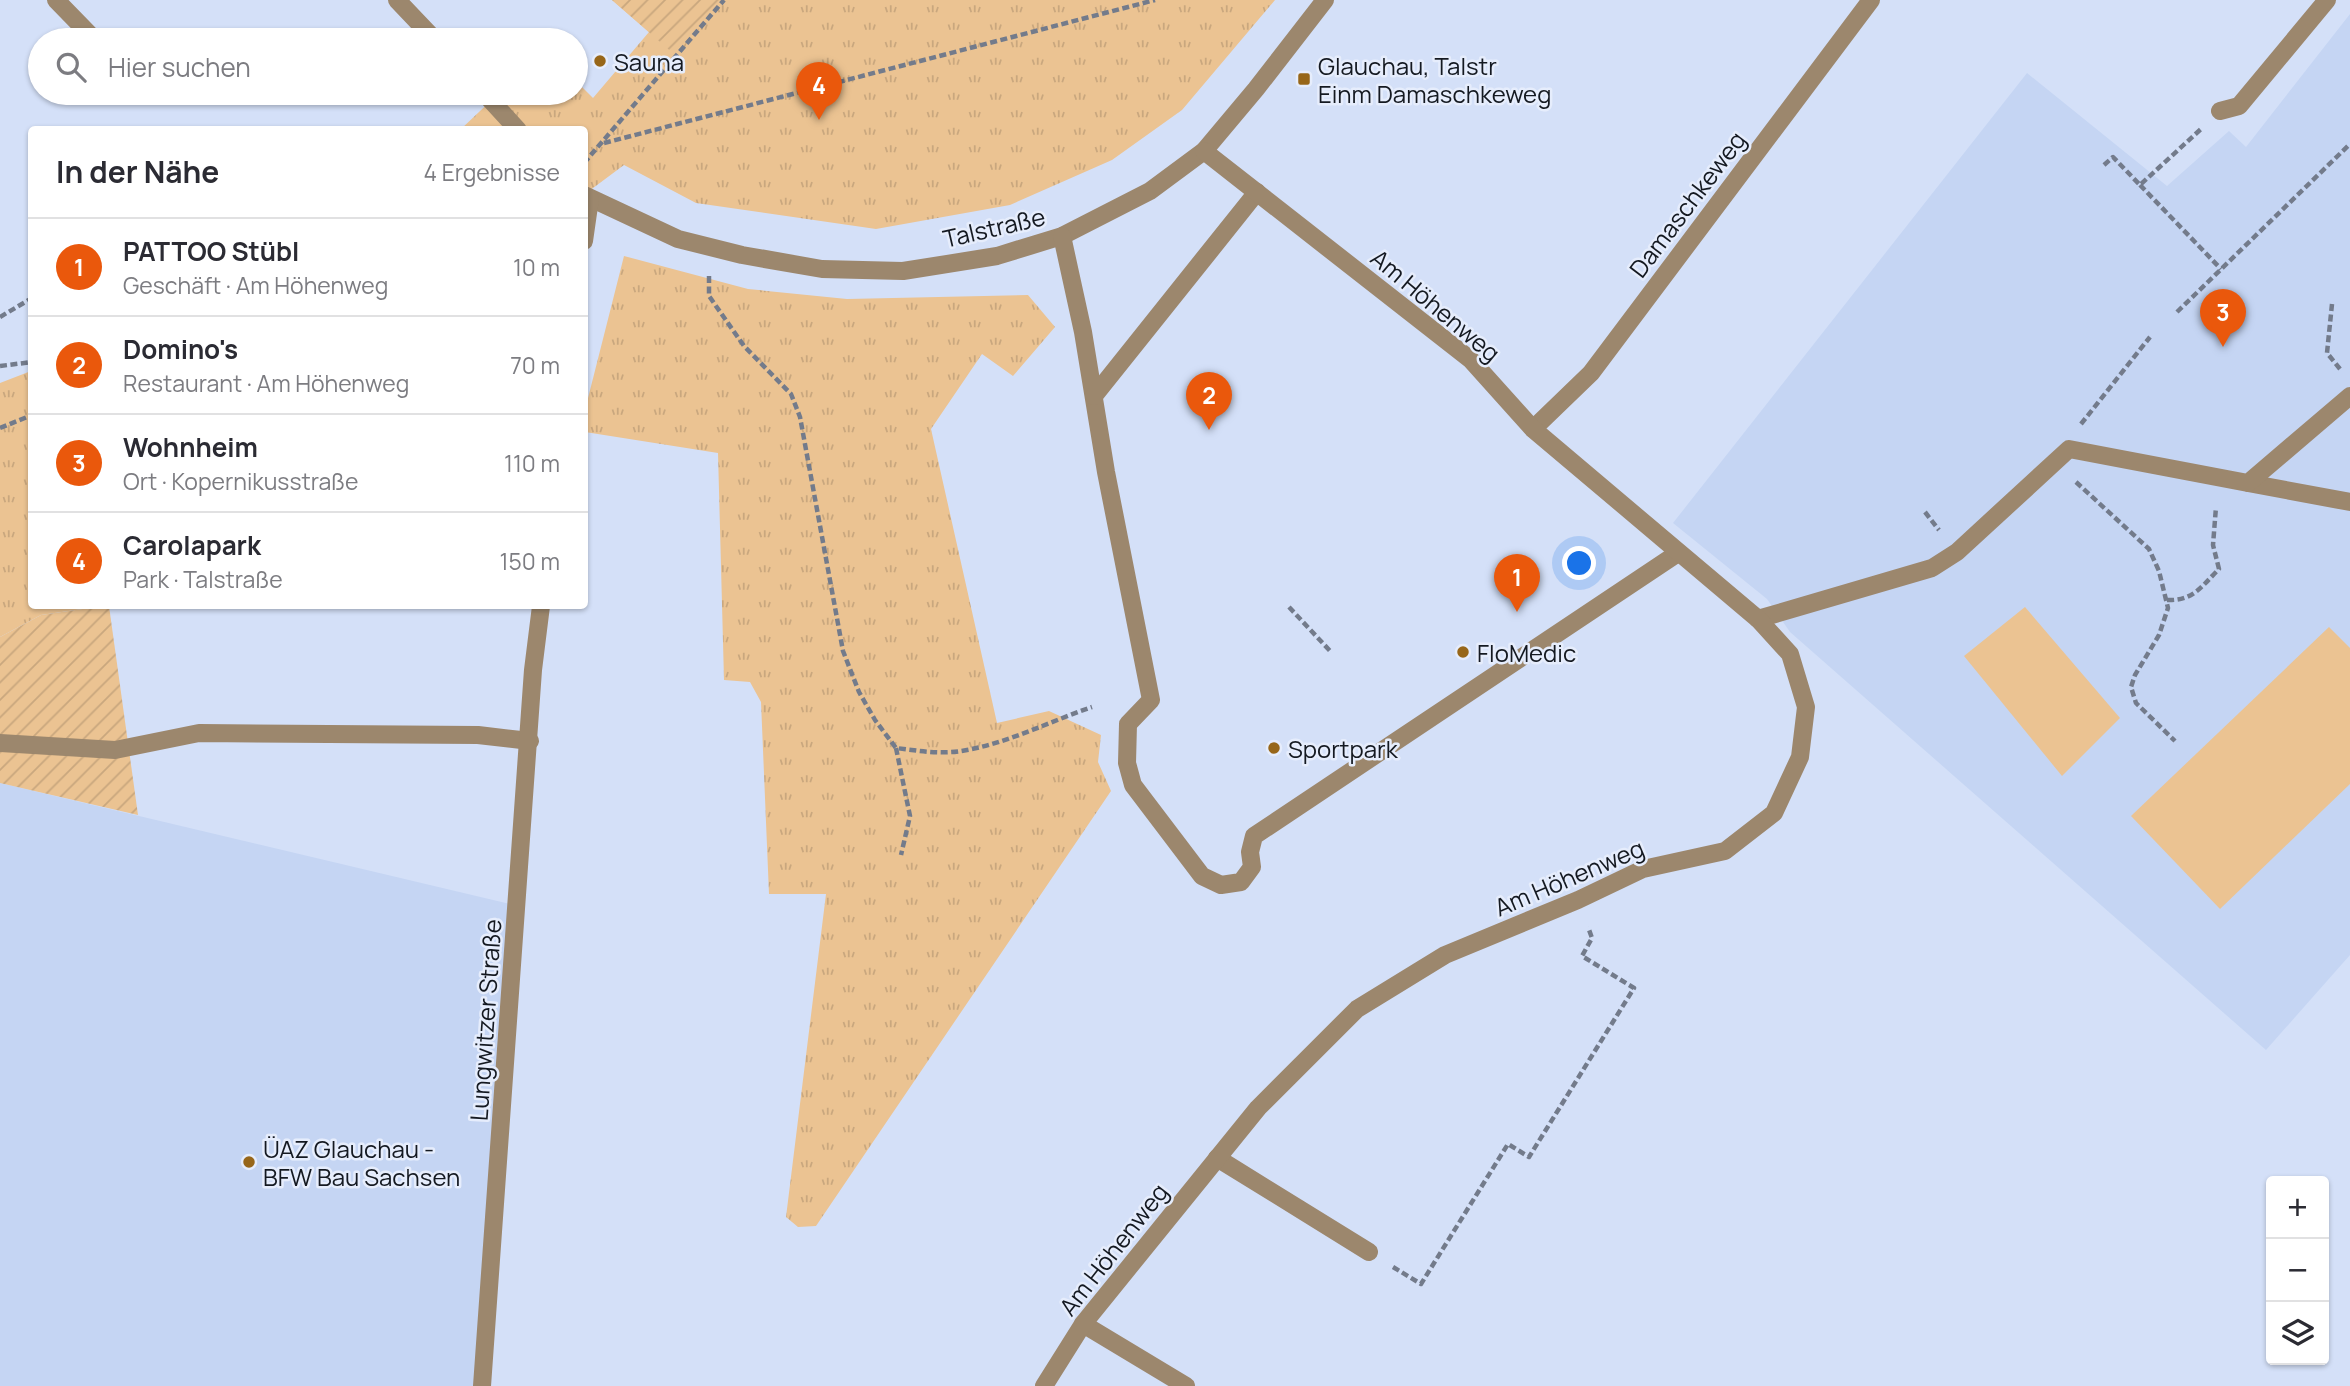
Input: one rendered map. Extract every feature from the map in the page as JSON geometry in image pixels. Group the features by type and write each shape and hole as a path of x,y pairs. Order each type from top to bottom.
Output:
{"street":[{"path":"56,0 83,28"},
{"path":"397,0 424,28"},
{"name":"Talstraße","path":"588,197 678,239 710,248 822,269 903,271 997,256 1062,236 1150,191 1204,151 1325,0"},
{"name":"Damaschkeweg","path":"1533,429 1591,373 1871,0"},
{"path":"2220,111 2239,106 2327,0"},
{"path":"495,105 514,126"},
{"name":"Am Höhenweg","path":"1044,1386 1083,1324 1258,1108 1357,1009 1445,955 1578,900 1643,869 1725,850 1774,813 1800,757 1806,706 1790,654 1758,619 1533,429 1471,360 1204,151"},
{"path":"1094,396 1257,192"},
{"path":"1062,236 1151,699 1128,724 1127,762 1133,785 1202,876 1221,885 1241,882 1252,867 1250,852 1254,836 1678,553"},
{"path":"2248,483 2350,396"},
{"path":"1758,619 1932,568 1957,552 2069,450 2350,502"},
{"name":"Lungwitzer Straße","path":"482,1386 533,670 541,609"},
{"path":"0,743 115,750 199,733 478,735 530,741"},
{"path":"1217,1158 1369,1252"},
{"path":"1083,1324 1186,1386"}],"path":[{"path":"588,159 724,0"},
{"path":"604,143 1155,0"},
{"path":"2140,185 2220,111"},
{"path":"2177,312 2350,144"},
{"path":"2104,165 2113,157 2221,269"},
{"path":"710,248 709,296 744,346 791,394 800,417 843,651 859,692 896,748 909,816 901,855"},
{"path":"0,317 28,300"},
{"path":"2333,304 2327,353 2342,371"},
{"path":"2081,452 2081,421 2150,337"},
{"path":"0,366 28,362"},
{"path":"0,428 28,417"},
{"path":"2055,462 2149,549 2159,571 2168,608 2159,635 2131,687 2136,703 2175,741"},
{"path":"2167,600 2182,601 2193,595 2219,569 2213,545 2213,518 2221,478"},
{"path":"1925,512 1941,531"},
{"path":"1289,607 1332,653"},
{"path":"896,748 931,753 966,750 989,745 1093,708"},
{"path":"1369,1252 1421,1284 1508,1144 1529,1157 1634,988 1582,956 1592,938 1578,900"}],"shaded area":[{"path":"2350,14 2350,955 2266,1050 1790,632 1767,599 1673,523 2027,73 2167,186 2229,131 2246,147"},
{"name":"ÜAZ Glauchau - BFW Bau Sachsen","path":"0,783 518,906 482,1386 0,1386"}],"green space":[{"path":"612,0 1275,0 1182,110 1112,160 1010,205 876,229 696,203 624,165 588,192 588,126 464,126 486,105 588,105 588,93 593,98 649,32"},
{"path":"612,0 724,0 675,55"},
{"path":"624,256 748,289 847,299 1028,295 1055,327 1013,376 982,354 931,429 997,723 1049,711 1101,735 1098,762 1111,791 816,1226 798,1227 786,1217 826,894 769,894 761,702 750,682 724,680 718,453 588,432 588,398"},
{"path":"28,372 28,609 82,609 41,615 0,637 0,383"},
{"path":"2025,607 2120,718 2062,776 1964,656"},
{"path":"82,609 109,609 138,815 0,783 0,637 41,615"},
{"path":"2329,627 2350,648 2350,784 2220,909 2131,816"}],"place":[{"name":"Sauna","path":"600,61"},
{"name":"Glauchau, Talstr Einm Damaschkeweg","path":"1304,79"},
{"name":"Carolapark","path":"819,120"},
{"name":"Wohnheim","path":"2223,347"},
{"name":"Domino's","path":"1209,430"},
{"name":"PATTOO Stübl","path":"1517,612"},
{"name":"FloMedic","path":"1463,652"},
{"name":"Sportpark","path":"1274,748"},
{"name":"ÜAZ Glauchau - BFW Bau Sachsen","path":"249,1162"}]}
